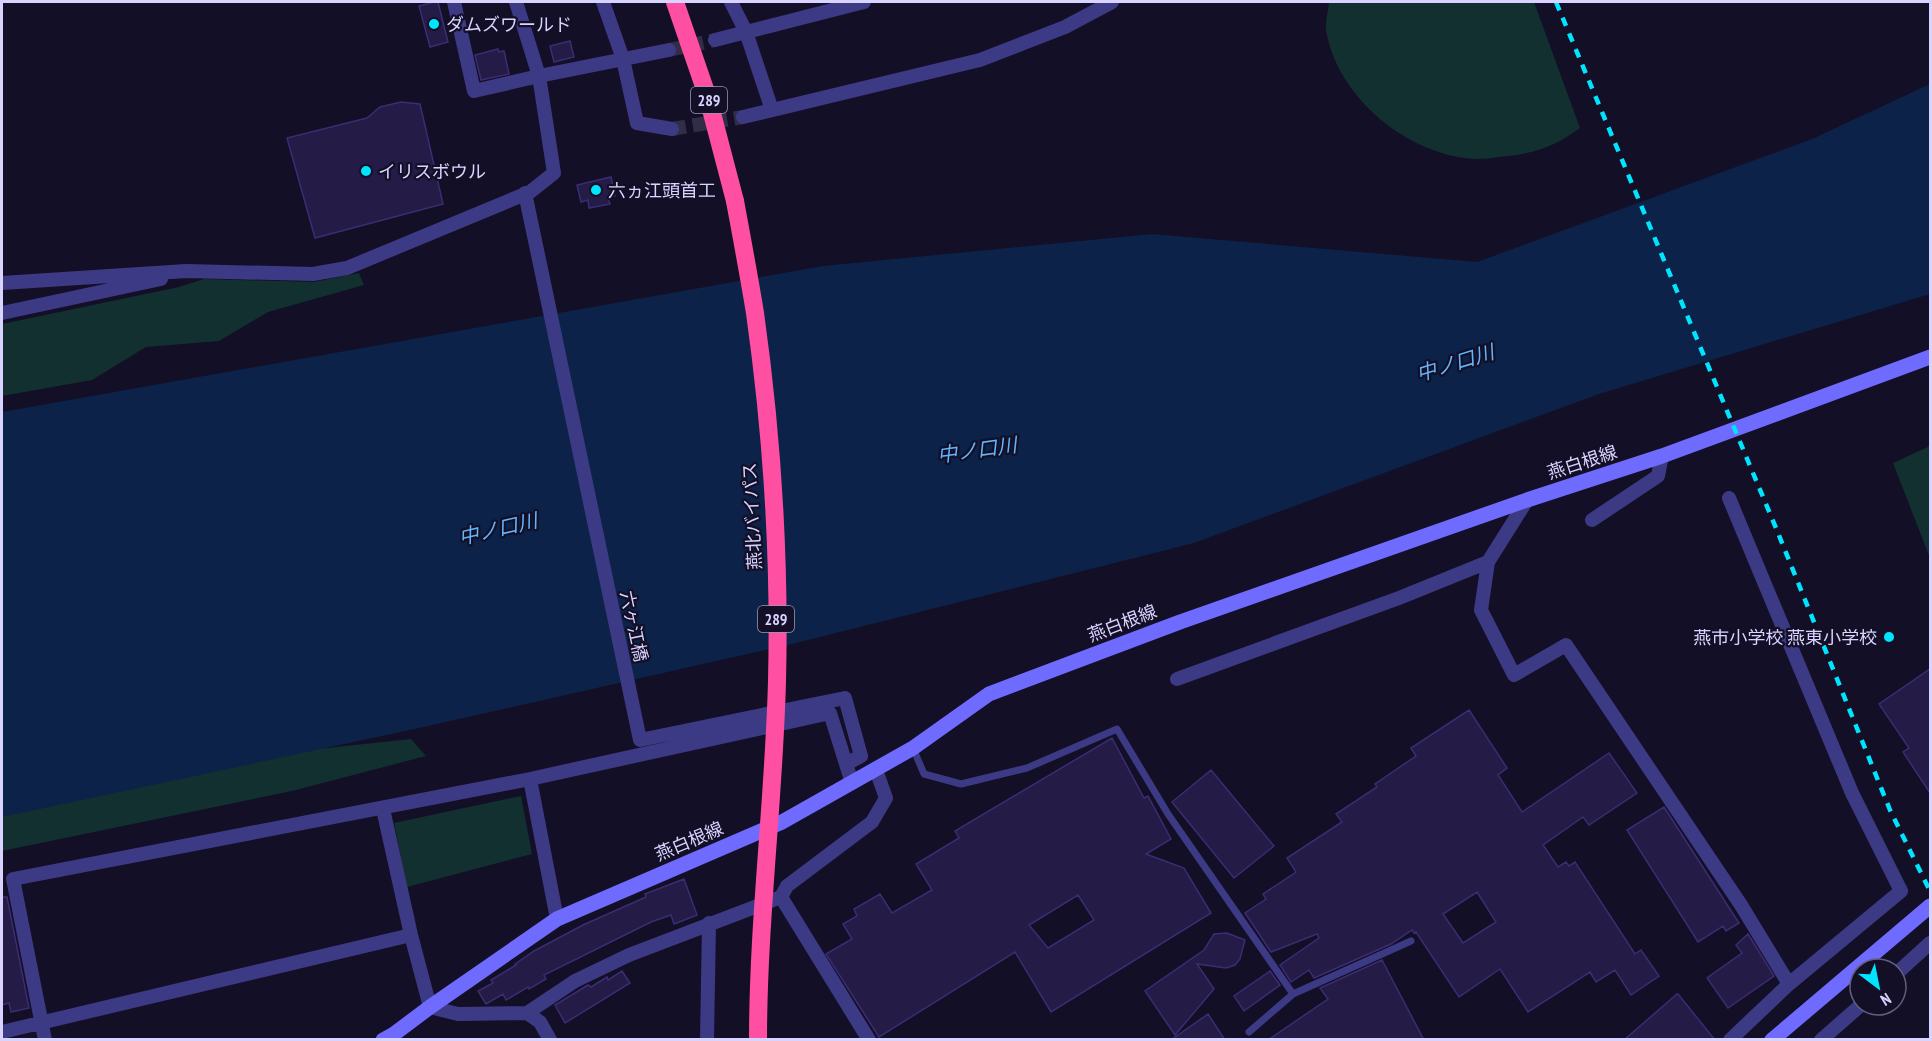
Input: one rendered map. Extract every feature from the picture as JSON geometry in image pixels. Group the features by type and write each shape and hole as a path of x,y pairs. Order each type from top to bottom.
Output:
{"highway":[{"name":"燕北バイパス","path":"675,2 708,98 735,201 761,365 775,525 777,680 758,987 758,1040"}],"main road":[{"name":"燕白根線","path":"383,1040 557,919 782,822 913,748 989,694 1180,622 1527,500 1662,456 1930,357"},
{"path":"1772,1040 1930,906"}],"street":[{"path":"454,2 474,91 669,50"},
{"path":"2,283 201,271 313,274 347,268 530,192 554,173 539,76 516,2"},
{"path":"603,2 623,59 637,123 672,129"},
{"path":"731,2 746,32 772,110"},
{"path":"715,40 746,32 812,8 861,2"},
{"path":"743,117 980,60 1065,27 1112,2"},
{"name":"六ヶ江橋","path":"525,193 533,240 640,740 845,698 861,756 846,764"},
{"path":"2,313 201,271"},
{"path":"1592,520 1658,476 1662,456"},
{"path":"1729,498 1852,793 1901,891 1790,984 1730,1040"},
{"path":"1527,500 1488,562 1480,610 1514,675 1566,645 1741,905 1790,984"},
{"path":"1176,679 1399,598 1488,562"},
{"path":"45,1040 7,880 383,809 830,713 852,783"},
{"path":"383,809 411,935 430,1006 458,1014 526,1012 575,981 629,955 781,897 787,886 872,822 886,798 876,770"},
{"path":"530,779 557,919"},
{"path":"781,897 869,1040"},
{"path":"707,1040 710,923"},
{"path":"2,1032 411,935"},
{"path":"1908,963 1930,944"},
{"path":"526,1012 540,1022 550,1040"},
{"path":"1831,1037 1850,1017"}],"lane":[{"path":"913,748 924,774 961,784 1028,768 1117,729 1168,814 1293,994"},
{"path":"1249,1032 1293,994 1411,941"}],"green space":[{"path":"1330,2 1534,2 1580,128 1551,145 1532,152 1476,159 1451,155 1426,147 1402,135 1380,119 1361,100 1345,78 1333,55 1326,30"},
{"path":"359,273 364,285 268,312 219,341 146,347 92,380 2,396 2,324 179,287 204,279 314,282"},
{"path":"1930,446 1930,558 1893,463"},
{"path":"411,739 426,756 292,791 2,851 2,806 252,756"},
{"path":"521,796 532,854 407,887 394,823"}],"water":[{"name":"中ノ口川","path":"1930,84 1930,294 1599,394 1194,543 792,644 415,729 2,817 2,412 823,266 1152,234 1477,262 1812,139"}],"building":[{"name":"ダムズワールド","path":"438,2 448,42 430,47 419,6"},
{"path":"570,41 574,57 554,62 550,46"},
{"path":"498,49 499,52 504,51 509,74 481,80 475,55"},
{"name":"イリスボウル","path":"401,102 420,104 443,204 315,238 287,138 367,118 380,107"},
{"name":"六ヵ江頭首工","path":"611,177 615,196 608,197 610,204 589,208 588,200 581,202 577,185"},
{"path":"1930,669 1930,793 1903,752 1909,748 1879,704"},
{"path":"1469,710 1507,768 1498,775 1522,812 1609,753 1637,793 1589,825 1583,817 1543,845 1558,867 1566,862 1569,866 1575,862 1635,954 1641,950 1659,976 1631,995 1615,970 1596,982 1590,972 1528,1012 1500,969 1459,997 1416,932 1412,930 1391,944 1314,978 1309,970 1291,982 1280,965 1319,938 1317,934 1271,952 1245,913 1266,899 1263,894 1296,872 1287,858 1342,822 1336,814 1377,787 1375,784 1416,756 1411,748","holes":["1477,892 1496,922 1463,943 1443,914"]},
{"path":"1112,738 1144,798 1148,796 1171,839 1146,854 1184,868 1211,913 1051,1012 1015,952 879,1037 826,954 852,939 843,924 857,916 854,909 880,894 892,913 932,890 916,864 959,838 955,831","holes":["1078,895 1094,920 1048,948 1029,925"]},
{"path":"1211,770 1274,846 1234,878 1172,802"},
{"path":"1664,807 1739,923 1726,931 1723,926 1698,942 1627,830"},
{"path":"684,879 697,915 674,924 671,915 651,922 544,975 546,979 506,1000 503,994 486,1004 478,991 493,983 491,980 534,951 583,925 646,897 645,894"},
{"path":"2,897 7,897 29,1008 11,1012 9,1003 2,1005"},
{"path":"1227,933 1245,940 1240,959 1235,965 1226,968 1197,964 1214,989 1175,1035 1145,991 1204,950 1214,934"},
{"path":"1748,934 1774,976 1728,1008 1707,978 1742,953 1736,945"},
{"path":"1382,960 1424,1040 1268,1040 1328,999 1320,988"},
{"path":"622,971 630,983 565,1023 555,1005 588,985 591,987 607,977 608,980"},
{"path":"1270,971 1280,985 1244,1011 1234,996"},
{"path":"1677,994 1715,1040 1624,1040"},
{"path":"1208,1014 1225,1040 1171,1040"}],"tunnel":[{"path":"669,50 715,40"},
{"path":"672,129 743,117"}],"railway":[{"path":"1556,2 1776,528 1890,810 1930,891"}],"place":[{"name":"ダムズワールド","path":"434,24"},
{"name":"イリスボウル","path":"366,171"},
{"name":"六ヵ江頭首工","path":"596,190"},
{"name":"燕市小学校 燕東小学校","path":"1889,637"}]}
